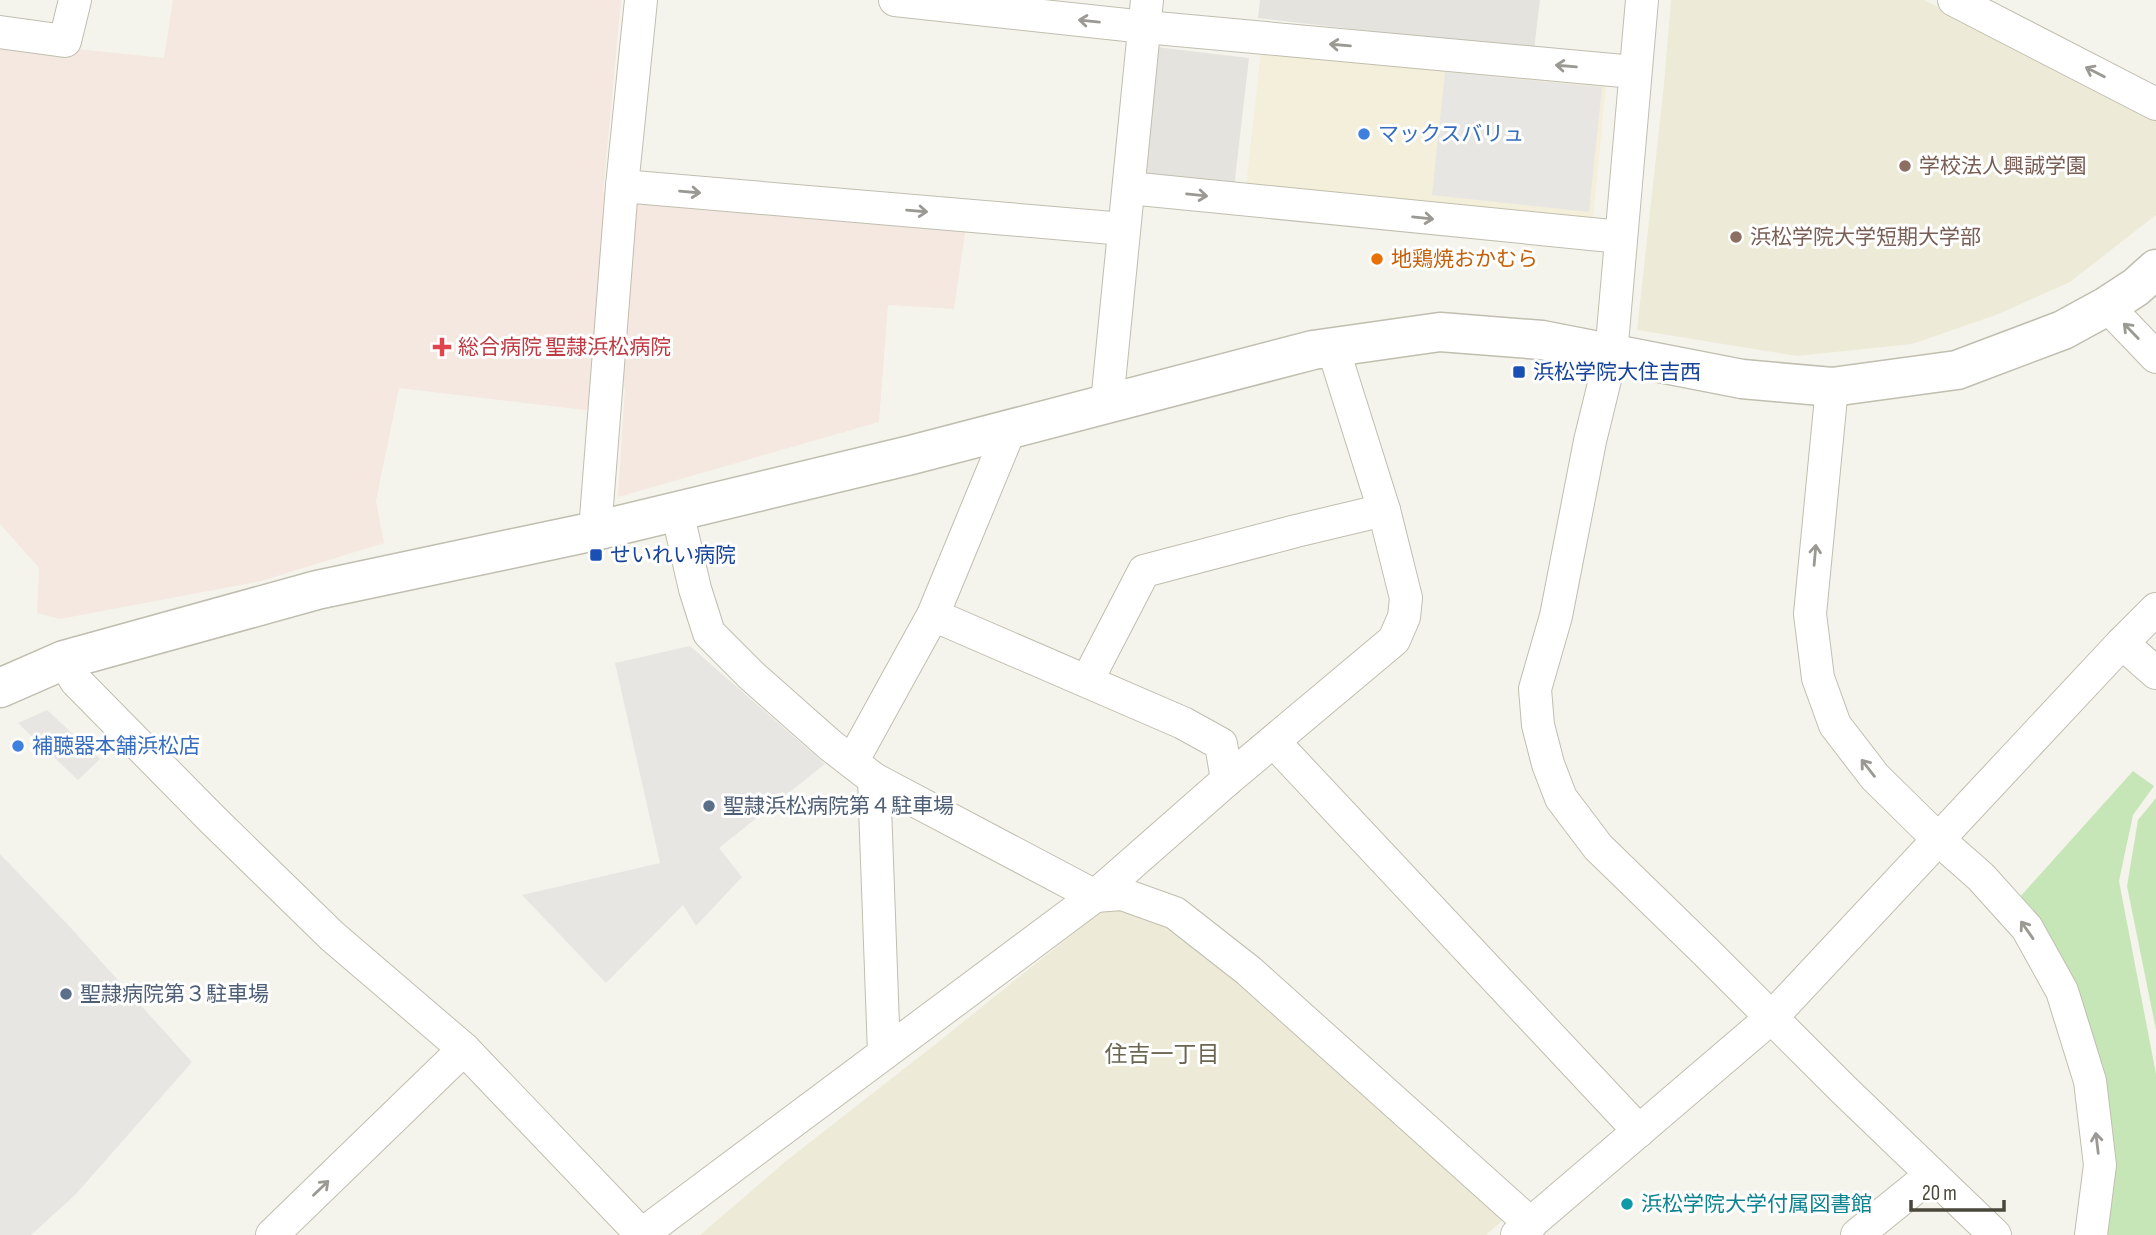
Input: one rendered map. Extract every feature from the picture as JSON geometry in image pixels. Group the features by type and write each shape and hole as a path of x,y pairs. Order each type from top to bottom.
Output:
{"street":[{"path":"0,32 65,41 75,0"},
{"path":"595,531 622,186 641,0"},
{"path":"895,0 1146,13 1634,72"},
{"path":"1642,0 1611,355 1590,441 1556,616 1535,689 1538,725 1548,764 1561,798 1598,847 1995,1235"},
{"path":"1966,3 2156,104"},
{"path":"1107,403 1146,13"},
{"path":"622,186 1125,229"},
{"path":"1129,188 1621,237"},
{"path":"0,688 64,660 317,590 595,531 911,456 1313,351 1440,332 1542,340 1742,379 1832,387 1957,370 2063,330 2136,287 2156,269"},
{"path":"2106,306 2156,357"},
{"path":"64,660 76,681 243,849 332,936 464,1049 641,1235 1095,896 1227,780 1394,640 1404,617 1406,597 1384,510 1333,348"},
{"path":"1832,387 1810,614 1818,678 1835,725 1875,777 1980,877 2027,928 2062,991 2090,1081 2100,1165 2091,1235"},
{"path":"884,1053 863,771 933,615 1010,429"},
{"path":"1087,681 1144,571 1384,510"},
{"path":"677,511 695,589 709,633 752,676 863,771 1095,896 1122,894 1175,913 1249,971 1524,1229 1772,1017 2156,609"},
{"path":"933,615 1183,723 1222,744 1227,780"},
{"path":"2122,643 2156,673"},
{"path":"1274,742 1639,1131"},
{"path":"272,1235 464,1049"},
{"path":"1857,1235 1931,1175"}],"shaded area":[{"name":"総合病院 聖隷浜松病院","path":"173,0 621,0 603,192 967,220 954,309 888,305 879,422 618,497 625,387 585,410 399,388 376,501 384,543 261,581 60,619 37,613 39,568 0,524 0,41 164,58"},
{"path":"1260,0 1540,0 1534,50 1258,18"},
{"name":"学校法人興誠学園","path":"1671,0 1924,0 2156,117 2156,215 2070,282 1996,315 1912,344 1797,356 1637,330"},
{"path":"1156,47 1249,58 1234,188 1140,177"},
{"path":"1261,51 1606,85 1593,219 1246,186"},
{"path":"1445,72 1602,87 1589,212 1432,195"},
{"name":"聖隷浜松病院第４駐車場","path":"690,646 825,764 719,848 742,877 696,926 683,905 606,983 522,895 660,863 615,663"},
{"path":"47,710 100,759 78,780 18,723"},
{"name":"聖隷病院第３駐車場","path":"0,854 192,1062 76,1194 31,1235 0,1235"},
{"path":"1111,903 1174,918 1511,1213 1486,1235 700,1235 786,1161"}],"green space":[{"path":"2133,771 2154,786 2133,815 2119,881 2156,1074 2156,1235 2103,1235 2112,1197 2018,899"},
{"path":"2156,798 2156,1030 2127,886 2138,820"}],"place":[{"name":"マックスバリュ","path":"1364,134"},
{"name":"学校法人興誠学園","path":"1905,166"},
{"name":"浜松学院大学短期大学部","path":"1736,237"},
{"name":"地鶏焼おかむら","path":"1377,259"},
{"name":"総合病院 聖隷浜松病院","path":"442,347"},
{"name":"浜松学院大住吉西","path":"1519,372"},
{"name":"せいれい病院","path":"596,555"},
{"name":"補聴器本舗浜松店","path":"18,746"},
{"name":"聖隷浜松病院第４駐車場","path":"709,806"},
{"name":"聖隷病院第３駐車場","path":"66,994"},
{"name":"浜松学院大学付属図書館","path":"1627,1204"}],"district":[{"name":"住吉一丁目","path":"1162,1054"}]}
